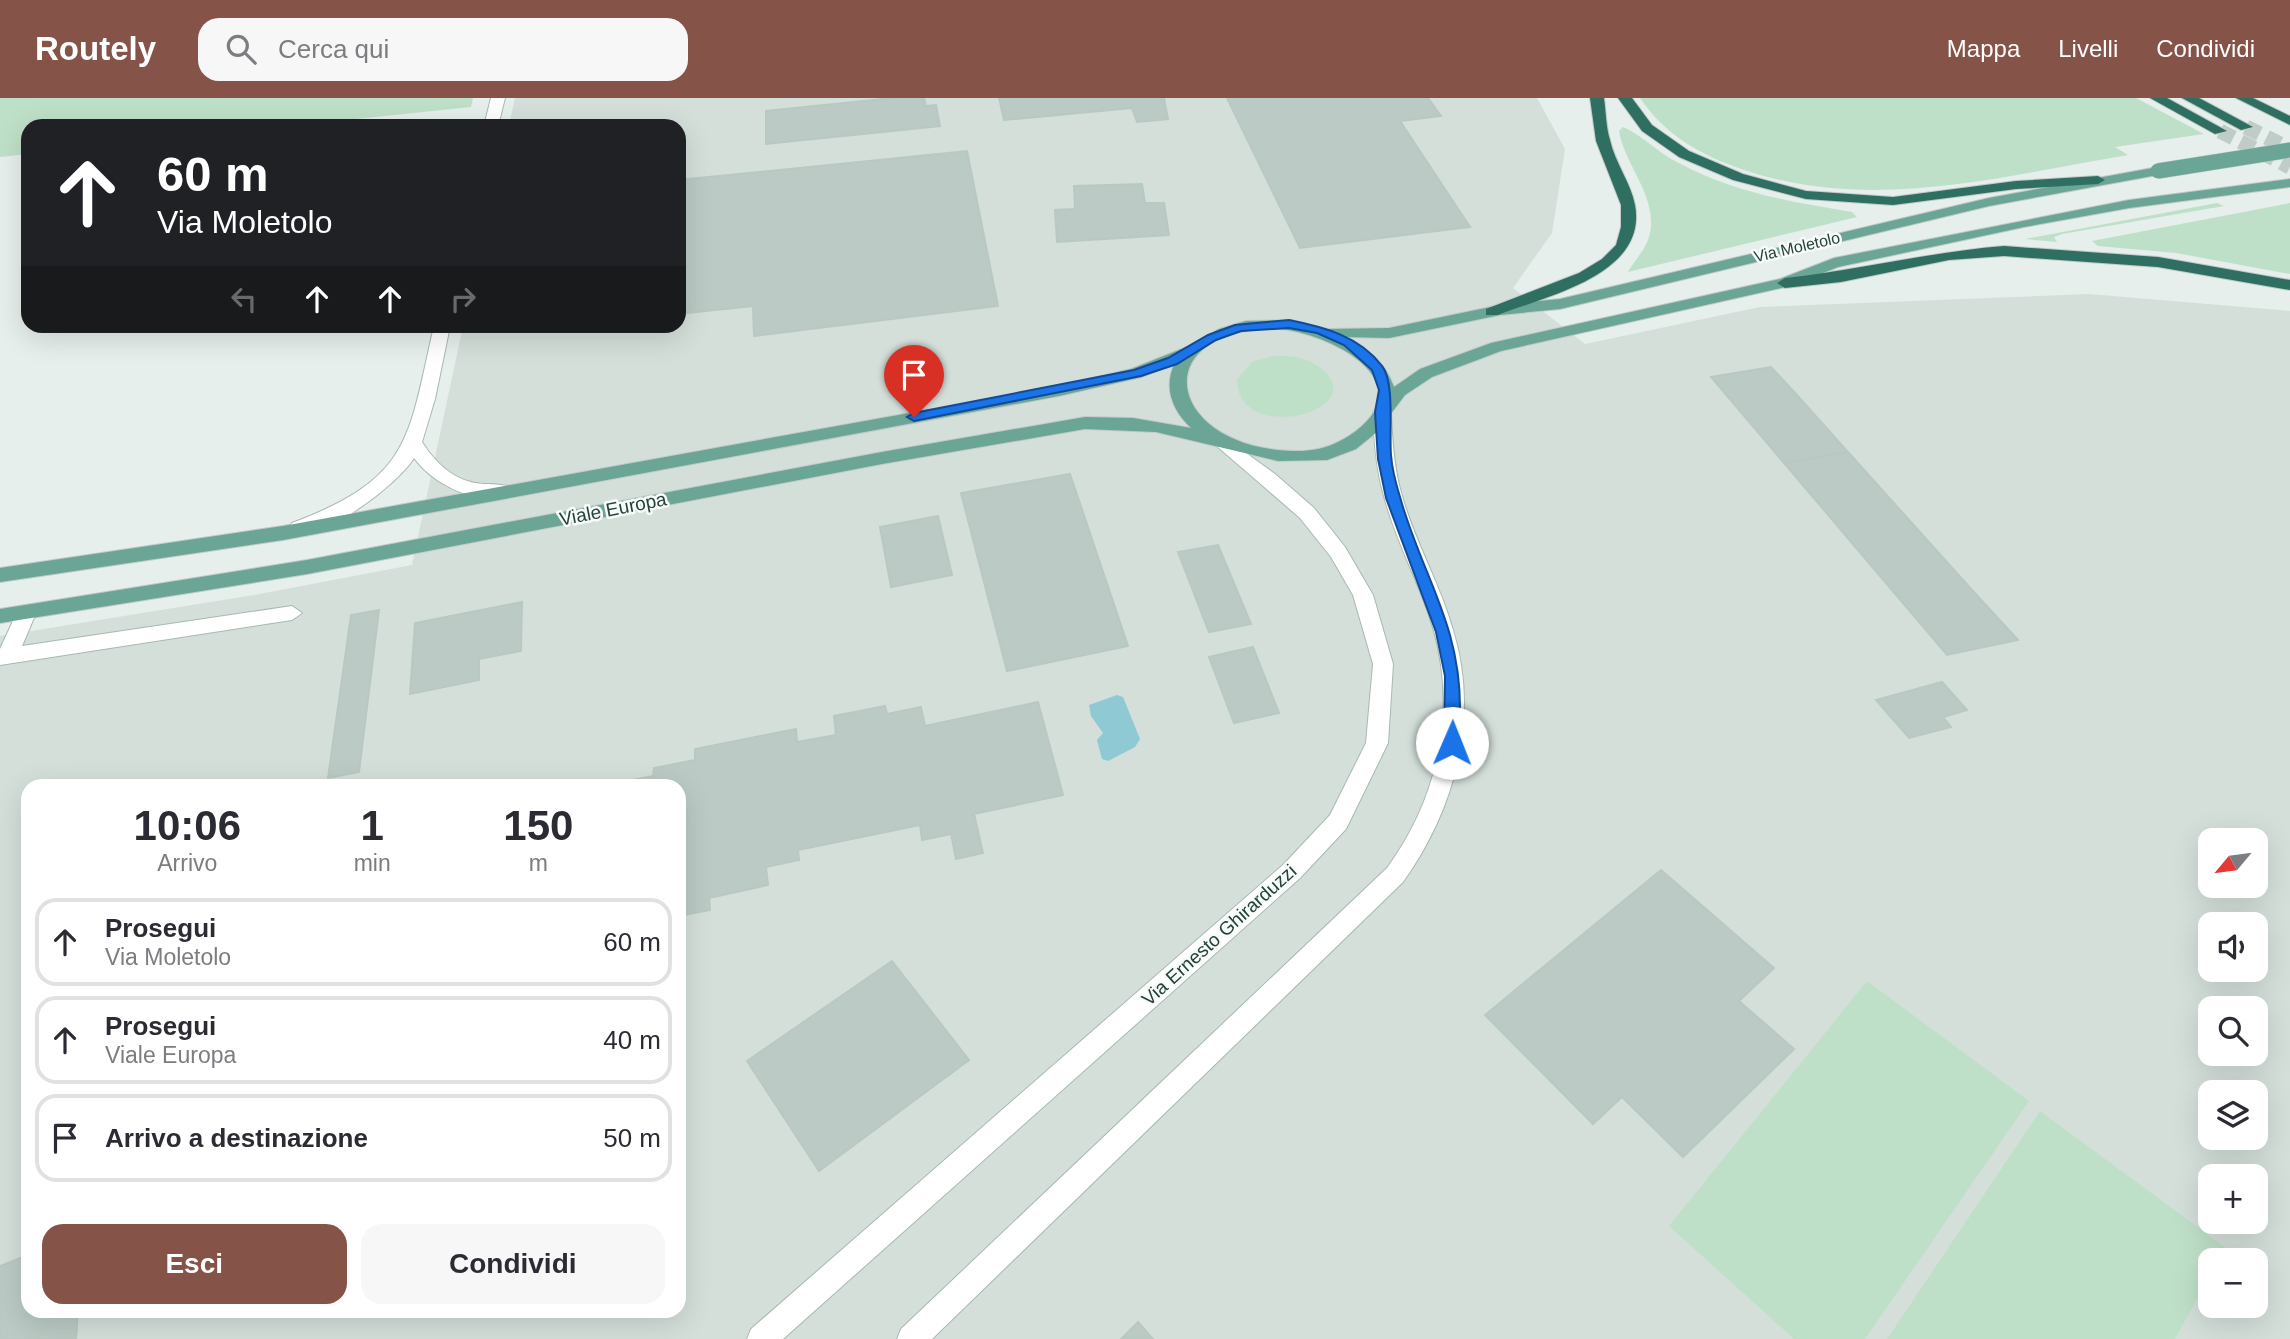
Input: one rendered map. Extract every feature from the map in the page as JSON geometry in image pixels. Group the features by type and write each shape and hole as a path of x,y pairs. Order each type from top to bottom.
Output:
{"highway":[{"path":"1492,312 1590,273 1617,254 1623,246 1628,227 1628,205 1603,141 1597,98"},
{"path":"1625,98 1647,128 1684,154 1731,175 1806,195 1893,201 2016,185 2098,180"},
{"path":"2157,98 2220,131"},
{"path":"2189,98 2246,127"},
{"path":"2243,98 2290,113"},
{"path":"2274,98 2290,113"},
{"path":"1785,283 1841,277 1949,256 2004,251 2158,262 2290,285"}],"main road":[{"name":"Via Moletolo","path":"2290,150 2098,180 1916,219 1560,304 1492,312 1389,333 1346,333 1271,324 1247,326 1225,332 1191,353 1179,373 1178,395 1189,417 1225,443 1258,454 1311,455 1356,440 1412,382 1444,365 1479,352 1785,283 1834,263 2065,215 2199,193 2290,183"},
{"name":"Via Moletolo","path":"1304,326 1341,339 1370,359 1378,369 1385,390 1382,412"},
{"name":"Viale Europa","path":"0,575 284,533 1091,384 1155,368 1200,345"},
{"name":"Viale Europa","path":"0,616 320,565 1070,425 1100,422 1141,424 1225,443"}],"street":[{"path":"493,119 498,98"},
{"path":"284,533 349,507 377,487 400,463 413,443 440,333"},
{"path":"911,1339 1395,875 1424,832 1441,789 1452,743 1452,676 1444,632 1393,498 1384,459 1382,412"},
{"path":"413,443 437,475 454,484 482,492 510,491"},
{"name":"Via Ernesto Ghirarduzzi","path":"761,1339 1292,871 1338,822 1377,743 1383,664 1363,595 1338,552 1307,513 1225,443"},
{"path":"3,657 26,613"},
{"path":"3,657 292,613"}],"shaded area":[{"path":"515,98 1537,98 1565,149 1552,233 1513,288 1585,344 1760,307 2089,294 2290,311 2290,1339 0,1339 0,636 254,595 412,565 462,333 686,333 686,119 510,119"}],"green space":[{"path":"0,98 473,98 471,107 356,119 21,119 21,155 0,157"},
{"path":"1640,98 2136,98 2204,134 2115,147 2128,155 1979,181 1880,190 1831,188 1782,180 1733,166 1706,154 1670,131"},
{"path":"1623,127 1670,158 1719,181 1784,200 1852,212 1857,217 1628,272 1646,245 1651,226 1647,198 1619,131"},
{"path":"2217,203 2224,206 2062,234 2054,237 2057,242 2025,239"},
{"path":"2290,203 2290,274 2176,253 2098,246 2092,241"},
{"path":"1273,356 1300,358 1318,366 1333,385 1330,399 1317,409 1298,415 1276,417 1257,412 1242,400 1237,379 1253,361"},
{"path":"1867,981 2029,1101 1865,1339 1794,1339 1669,1226"},
{"path":"2040,1111 2198,1227 2198,1234 2207,1234 2226,1248 2198,1248 2198,1298 2175,1339 1887,1339"}],"water":[{"path":"1117,695 1123,697 1140,739 1135,747 1108,761 1102,759 1097,740 1103,733 1091,716 1089,705"}],"building":[{"path":"893,98 924,98 926,106 936,105 940,126 766,144 766,111"},
{"path":"999,98 1164,98 1168,119 1137,122 1132,108 1004,120"},
{"path":"1227,98 1428,98 1441,116 1400,121 1470,227 1300,248"},
{"path":"967,151 998,306 754,336 753,306 686,313 686,179"},
{"path":"1142,184 1145,203 1164,203 1169,235 1057,242 1055,210 1075,209 1074,186"},
{"path":"1771,367 1848,452 1784,463 1711,377"},
{"path":"1848,452 2018,640 1947,655 1784,463"},
{"path":"1070,474 1128,646 1007,671 961,493"},
{"path":"938,516 952,575 891,587 880,527"},
{"path":"1218,545 1251,624 1209,632 1178,552"},
{"path":"522,602 521,651 479,659 479,680 410,694 415,623"},
{"path":"379,610 359,772 328,778 351,615"},
{"path":"1253,647 1279,713 1234,723 1209,657"},
{"path":"1942,682 1967,710 1943,717 1951,727 1909,738 1876,700"},
{"path":"1038,702 1063,795 974,814 983,853 956,859 951,834 922,840 920,825 798,850 799,860 766,867 768,885 709,898 710,910 686,915 686,779 638,779 653,776 654,768 695,760 695,749 796,729 797,742 836,735 834,716 885,706 887,714 921,707 925,726"},
{"path":"1661,870 1774,968 1739,1001 1794,1049 1683,1157 1622,1097 1593,1124 1485,1015"},
{"path":"892,961 969,1060 819,1171 747,1061"},
{"path":"21,1258 21,1318 78,1318 76,1339 0,1339 0,1266"},
{"path":"1138,1322 1153,1339 1121,1339"}],"tunnel":[{"path":"2246,127 2290,149"},
{"path":"2220,131 2290,167"}],"route":[{"path":"914,417 1091,384 1155,368 1187,354 1212,338 1240,327 1271,324 1304,326 1348,342 1378,369 1385,390 1382,412 1384,459 1393,498 1444,632 1452,676 1452,743"}]}
